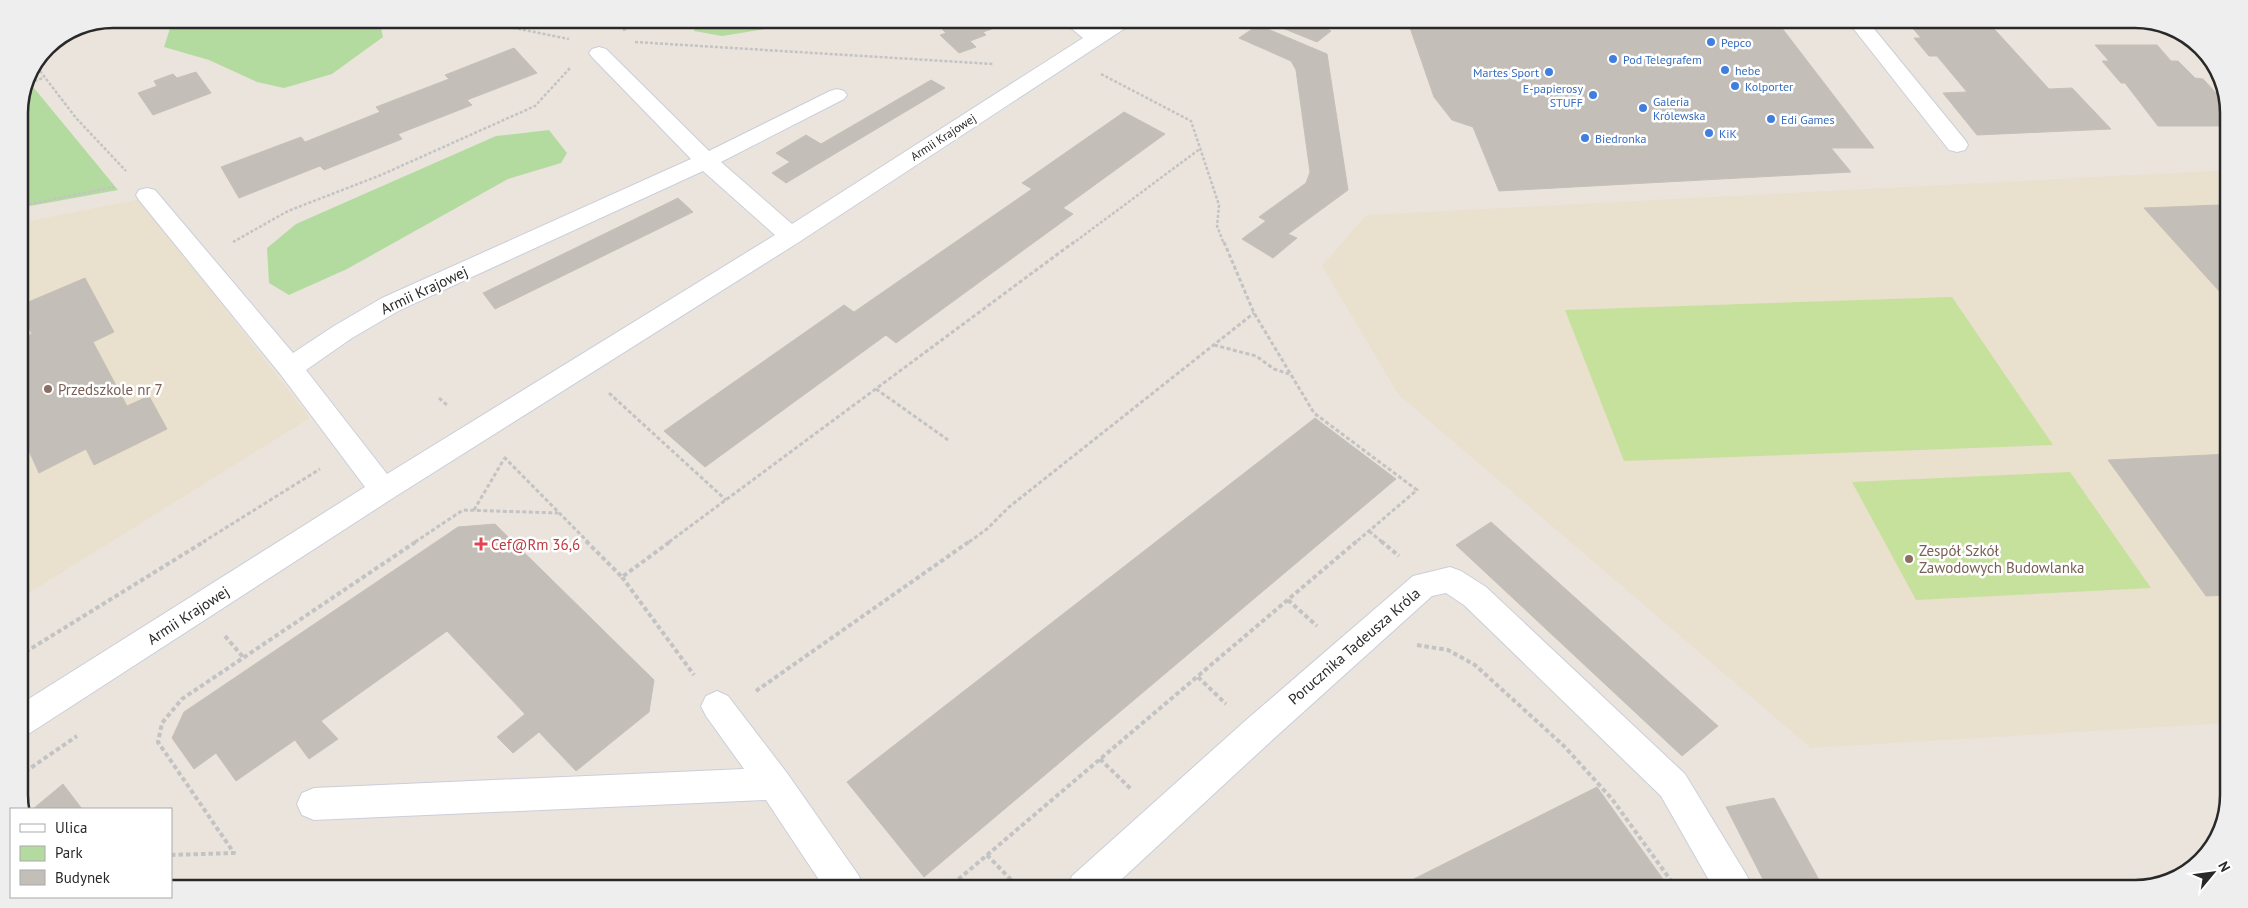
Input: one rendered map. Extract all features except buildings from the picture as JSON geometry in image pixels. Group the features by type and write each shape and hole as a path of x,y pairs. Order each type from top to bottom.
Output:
{"street":[{"path":"1082,28 1095,38"},
{"name":"Armii Krajowej","path":"28,717 383,490 791,236 1111,28"},
{"path":"1863,28 1956,145"},
{"path":"600,46 706,162 791,236"},
{"name":"Armii Krajowej","path":"290,368 343,332 392,304 706,162 837,95"},
{"path":"142,189 290,368 383,490"},
{"name":"Porucznika Tadeusza Króla","path":"1095,880 1257,732 1424,585 1450,580 1474,596 1673,785 1729,880"},
{"path":"717,706 775,784 840,880"},
{"path":"314,804 775,784"}],"path":[{"path":"513,28 600,46 999,64"},
{"path":"202,260 288,211 380,175 535,106 564,74 600,46 633,28"},
{"path":"39,70 76,118 142,189"},
{"path":"958,880 1417,490 1314,413 1290,375 1254,313 1217,226 1219,205 1191,121 1094,70"},
{"path":"34,81 44,77"},
{"path":"622,577 1201,148"},
{"path":"28,205 142,189"},
{"path":"787,669 987,528 1009,507 1254,313"},
{"path":"1214,345 1256,356 1274,369 1290,375"},
{"path":"876,389 948,440"},
{"path":"606,391 726,500"},
{"path":"28,650 352,450"},
{"path":"498,452 622,577 717,706"},
{"path":"474,510 505,458"},
{"path":"172,855 234,853 158,742 162,723 182,699 463,510 559,513"},
{"path":"224,636 243,658"},
{"path":"1412,645 1432,645 1454,652 1480,668 1588,769 1618,805 1671,880"},
{"path":"987,856 1011,880"}],"shaded area":[{"name":"Zespół Szkół Zawodowych Budowlanka","path":"2220,170 2220,724 1811,748 1398,394 1322,266 1366,215"},
{"path":"140,199 310,418 28,593 28,221"}],"green space":[{"path":"170,28 381,28 383,37 332,74 284,88 257,82 209,60 164,47"},
{"path":"695,28 771,28 722,36 694,31"},
{"path":"34,88 118,190 28,206 28,107 31,89"},
{"path":"549,130 567,153 561,163 508,179 347,269 289,295 269,283 267,248 296,224 496,136"},
{"path":"1952,297 2053,445 1624,461 1565,310"},
{"path":"2070,472 2151,588 1916,600 1852,482"}],"place":[{"name":"Pepco","path":"1711,42"},
{"name":"Pod Telegrafem","path":"1613,59"},
{"name":"hebe","path":"1725,70"},
{"name":"Martes Sport","path":"1549,72"},
{"name":"Kolporter","path":"1735,86"},
{"name":"E-papierosy STUFF","path":"1593,95"},
{"name":"Galeria Królewska","path":"1643,108"},
{"name":"Edi Games","path":"1771,119"},
{"name":"KiK","path":"1709,133"},
{"name":"Biedronka","path":"1585,138"},
{"name":"Przedszkole nr 7","path":"48,389"},
{"name":"Cef@Rm 36,6","path":"481,544"},
{"name":"Zespół Szkół Zawodowych Budowlanka","path":"1909,559"}]}
